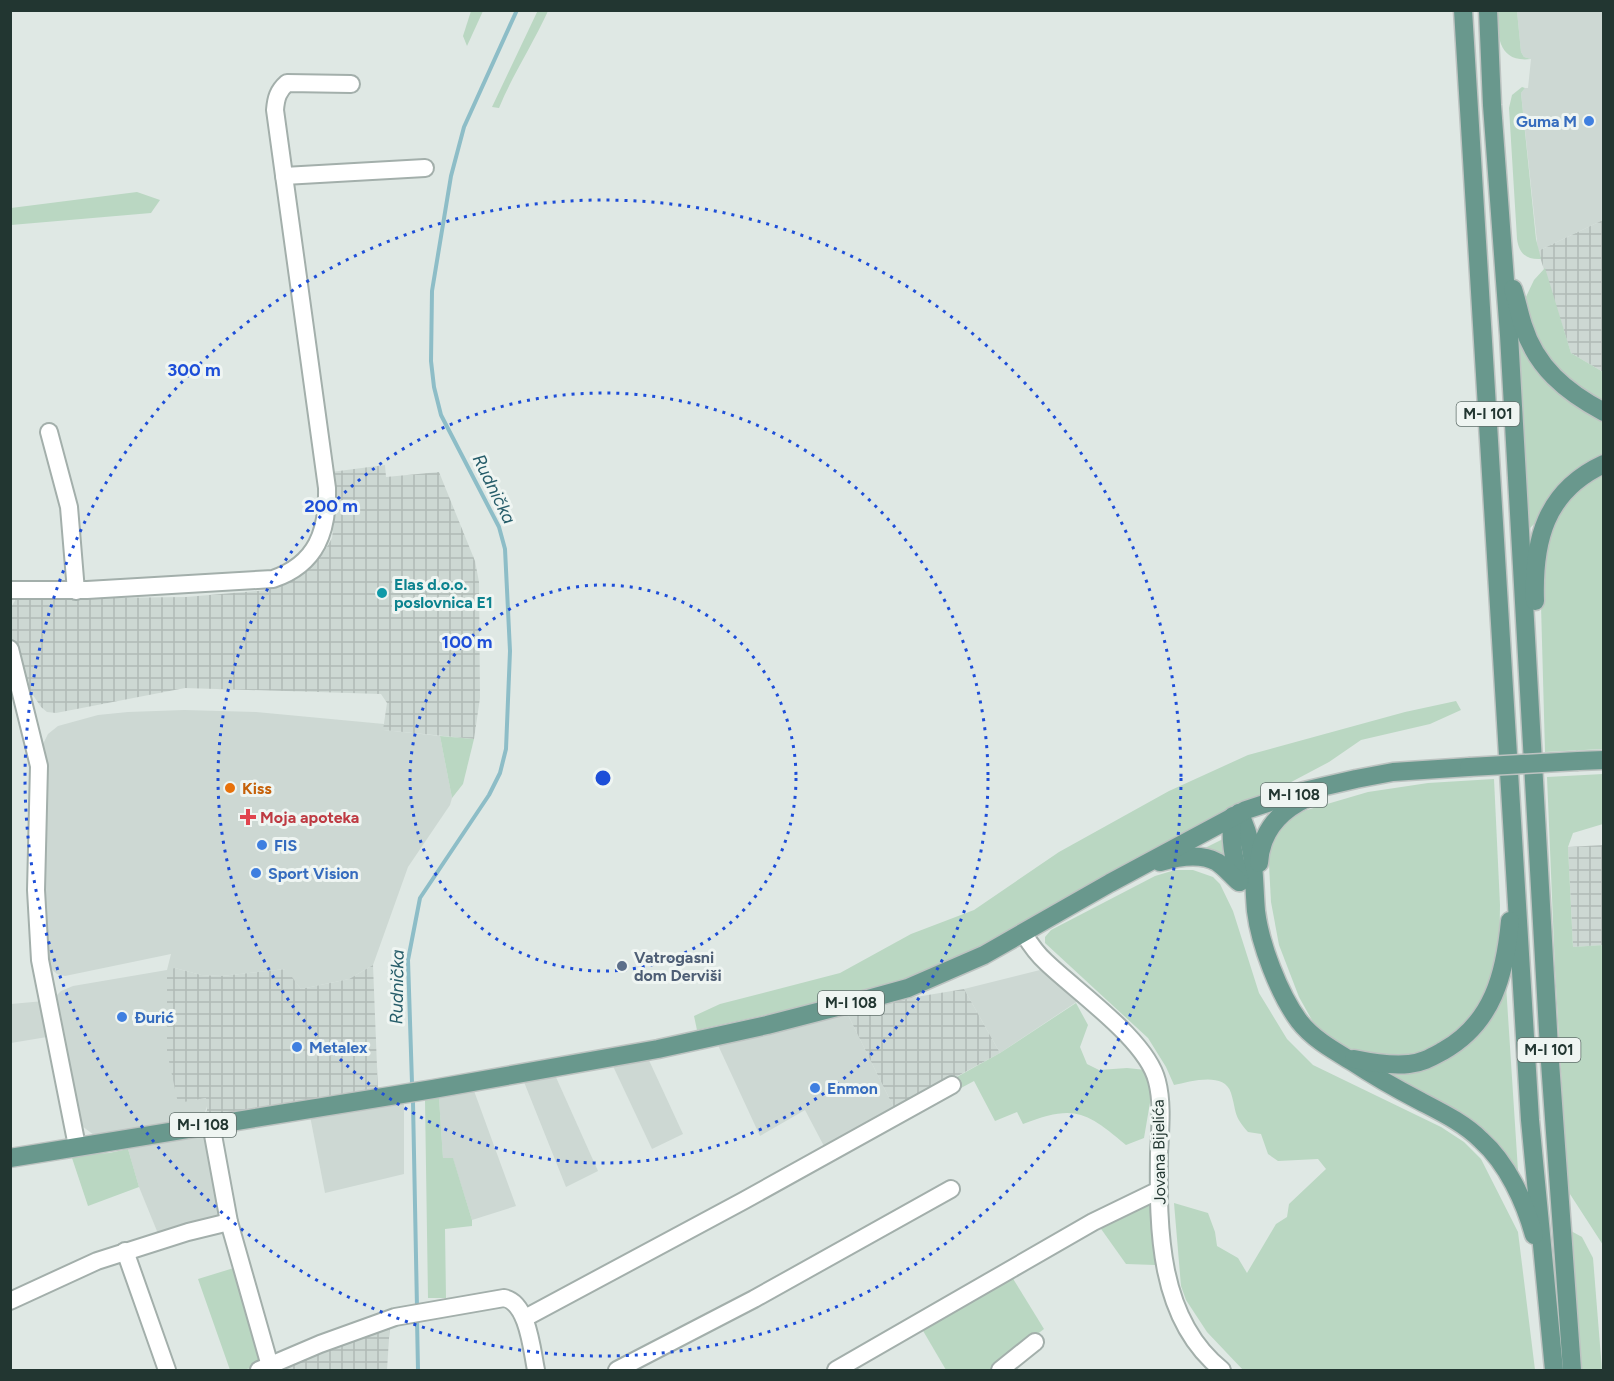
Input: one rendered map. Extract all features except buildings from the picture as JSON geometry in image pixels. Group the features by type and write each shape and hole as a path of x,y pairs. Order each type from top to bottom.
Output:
{"main road":[{"name":"M-I 101","path":"1463,10 1530,1120 1554,1371"},
{"name":"M-I 101","path":"1488,10 1502,265 1509,335 1550,1060 1572,1371"},
{"path":"1502,265 1517,299 1522,324 1541,363 1569,392 1604,412"},
{"path":"1532,730 1539,710 1535,572 1538,543 1542,529 1561,497 1578,478 1604,464"},
{"name":"M-I 108","path":"10,1158 433,1089 669,1046 767,1025 908,988 944,974 1023,934 1236,815 1304,791 1393,772 1604,760"},
{"path":"1256,908 1261,891 1259,866 1262,841 1275,820 1296,803 1337,784"},
{"path":"1239,882 1230,831 1236,815 1246,827 1253,852 1256,908 1273,971 1285,999 1300,1022 1332,1051 1469,1130 1488,1146 1520,1197 1532,1227 1552,1343"},
{"path":"1344,1057 1389,1065 1425,1061 1456,1044 1478,1022 1494,996 1504,970 1510,919 1512,818"},
{"path":"1110,884 1171,859 1200,857 1217,862 1239,882 1256,908"}],"street":[{"path":"10,590 76,591 273,579 295,570 313,552 319,543 327,515 327,488 275,110 276,98 281,88 287,83 351,84"},
{"path":"284,176 425,168"},
{"path":"49,432 69,507 76,591"},
{"path":"10,650 39,766 36,890 40,960 77,1146"},
{"name":"Jovana Bijelića","path":"1023,934 1045,961 1102,1011 1148,1060 1159,1092 1161,1243 1170,1292 1198,1345 1222,1371"},
{"path":"525,1318 952,1085"},
{"path":"211,1124 229,1222 264,1368 320,1344 404,1314 504,1298 517,1304 525,1318 536,1371"},
{"path":"617,1371 754,1299 951,1189"},
{"path":"836,1371 1093,1222 1159,1190"},
{"path":"10,1301 97,1261 229,1222"},
{"path":"125,1251 167,1371"},
{"path":"999,1371 1035,1342"}],"shaded area":[{"path":"1517,11 1603,11 1603,220 1538,251 1521,93 1528,88 1531,59 1524,57 1521,52"},
{"path":"1603,220 1603,372 1571,353 1538,251"},
{"name":"Elas d.o.o. poslovnica E1","path":"385,465 386,477 439,472 475,561 479,582 480,698 474,739 383,730 387,703 381,694 185,688 56,713 47,712 41,707 25,683 11,635 10,609 16,599 186,597 268,590 314,563 332,538 335,513 331,472"},
{"path":"184,710 256,712 384,724 384,730 440,736 452,798 450,805 408,867 373,965 349,979 301,989 285,969 221,976 201,975 175,968 195,1100 206,1098 208,1103 204,1116 201,1121 94,1135 79,1121 56,996 73,986 167,970 171,954 65,976 57,974 48,966 46,961 41,753 48,734 58,726 98,715"},
{"path":"1603,845 1603,945 1573,947 1568,847"},
{"path":"373,965 378,1092 201,1121 207,1110 206,1098 178,1103 167,1052 167,970 175,968 201,975 221,976 286,969 301,989 349,979"},
{"path":"1040,970 1081,999 1000,1053 964,989"},
{"path":"964,989 1000,1053 895,1110 847,1013 910,998"},
{"path":"44,1001 47,1037 11,1043 11,1004"},
{"path":"847,1013 895,1110 825,1148 805,1110 760,1136 717,1043"},
{"path":"647,1056 683,1134 652,1149 612,1064"},
{"path":"555,1075 598,1171 566,1187 524,1082"},
{"path":"473,1088 516,1206 472,1220 453,1159 443,1158 439,1098"},
{"path":"396,1101 396,1104 404,1103 404,1174 325,1193 310,1116"},
{"path":"206,1132 221,1216 159,1236 139,1187 128,1149"},
{"path":"390,1323 387,1370 278,1370"}],"green space":[{"path":"538,10 548,11 499,108 492,107"},
{"path":"471,11 483,11 467,46 463,36"},
{"path":"1496,11 1517,11 1521,52 1524,57 1531,59 1512,57 1506,52 1499,38"},
{"path":"1522,87 1525,88 1521,93 1536,239 1541,259 1524,255 1517,239 1509,108 1512,95"},
{"path":"137,192 160,200 151,213 11,225 11,208"},
{"path":"1545,268 1571,353 1603,372 1603,406 1543,359 1524,301 1534,280"},
{"path":"1516,330 1603,418 1603,458 1530,528"},
{"path":"1603,471 1603,749 1545,752 1541,605 1546,532 1569,496"},
{"path":"1456,701 1461,710 1430,724 1361,740 1329,762 1261,798 1184,832 988,944 923,975 864,993 697,1030 694,1016 720,1004 840,973 911,934 974,910 1059,852 1169,791 1248,755 1405,712"},
{"path":"440,736 474,739 463,784 452,798"},
{"path":"1603,774 1603,824 1573,833 1568,847 1573,947 1603,945 1603,1245 1568,1191 1547,777"},
{"path":"1494,779 1500,905 1499,966 1488,996 1465,1028 1440,1046 1411,1056 1366,1055 1335,1045 1313,1022 1299,997 1279,945 1271,902 1268,846 1271,836 1293,814 1368,792 1428,783"},
{"path":"1223,839 1231,865 1197,852"},
{"path":"1175,870 1193,870 1213,877 1220,884 1233,911 1259,993 1287,1039 1313,1065 1441,1127 1464,1142 1481,1159 1518,1232 1535,1370 1243,1370 1207,1332 1186,1300 1181,1286 1174,1203 1208,1213 1217,1246 1238,1258 1247,1273 1276,1224 1287,1217 1289,1204 1326,1169 1318,1159 1278,1161 1268,1154 1261,1134 1248,1132 1240,1122 1231,1093 1221,1082 1197,1080 1174,1085 1148,1038 1045,943 1045,937 1051,930 1155,876"},
{"path":"1506,985 1519,1186 1507,1164 1375,1073 1429,1065"},
{"path":"1076,1003 1088,1025 1080,1047 1087,1064 1099,1070 1127,1068 1146,1070 1153,1085 1144,1138 1126,1145 1100,1125 1079,1114 1055,1114 1023,1124 1017,1112 995,1121 974,1081 961,1088 955,1078 1000,1053"},
{"path":"439,1098 443,1158 453,1158 472,1226 445,1229 446,1298 428,1298 425,1100"},
{"path":"128,1149 139,1187 88,1206 71,1155 109,1153"},
{"path":"1150,1203 1154,1206 1155,1265 1126,1264 1099,1226"},
{"path":"1571,1231 1582,1237 1593,1258 1602,1370 1582,1370"},
{"path":"237,1267 260,1359 251,1368 230,1370 198,1279"},
{"path":"1012,1277 1044,1329 990,1370 946,1370 922,1329"}],"waterway":[{"name":"Rudnička","path":"412,1083 408,960 420,898 489,795 500,773 506,749 510,651 505,549 499,527 441,415 431,361 432,291 451,176 464,127 517,10"},
{"name":"Rudnička","path":"413,1102 417,1308"},
{"name":"Rudnička","path":"417,1319 418,1370"}],"place":[{"name":"Guma M","path":"1589,121"},
{"name":"Elas d.o.o. poslovnica E1","path":"382,593"},
{"name":"Kiss","path":"230,788"},
{"name":"Moja apoteka","path":"248,817"},
{"name":"FIS","path":"262,845"},
{"name":"Sport Vision","path":"256,873"},
{"name":"Vatrogasni dom Derviši","path":"622,966"},
{"name":"Đurić","path":"122,1017"},
{"name":"Metalex","path":"297,1047"},
{"name":"Enmon","path":"815,1088"}]}
